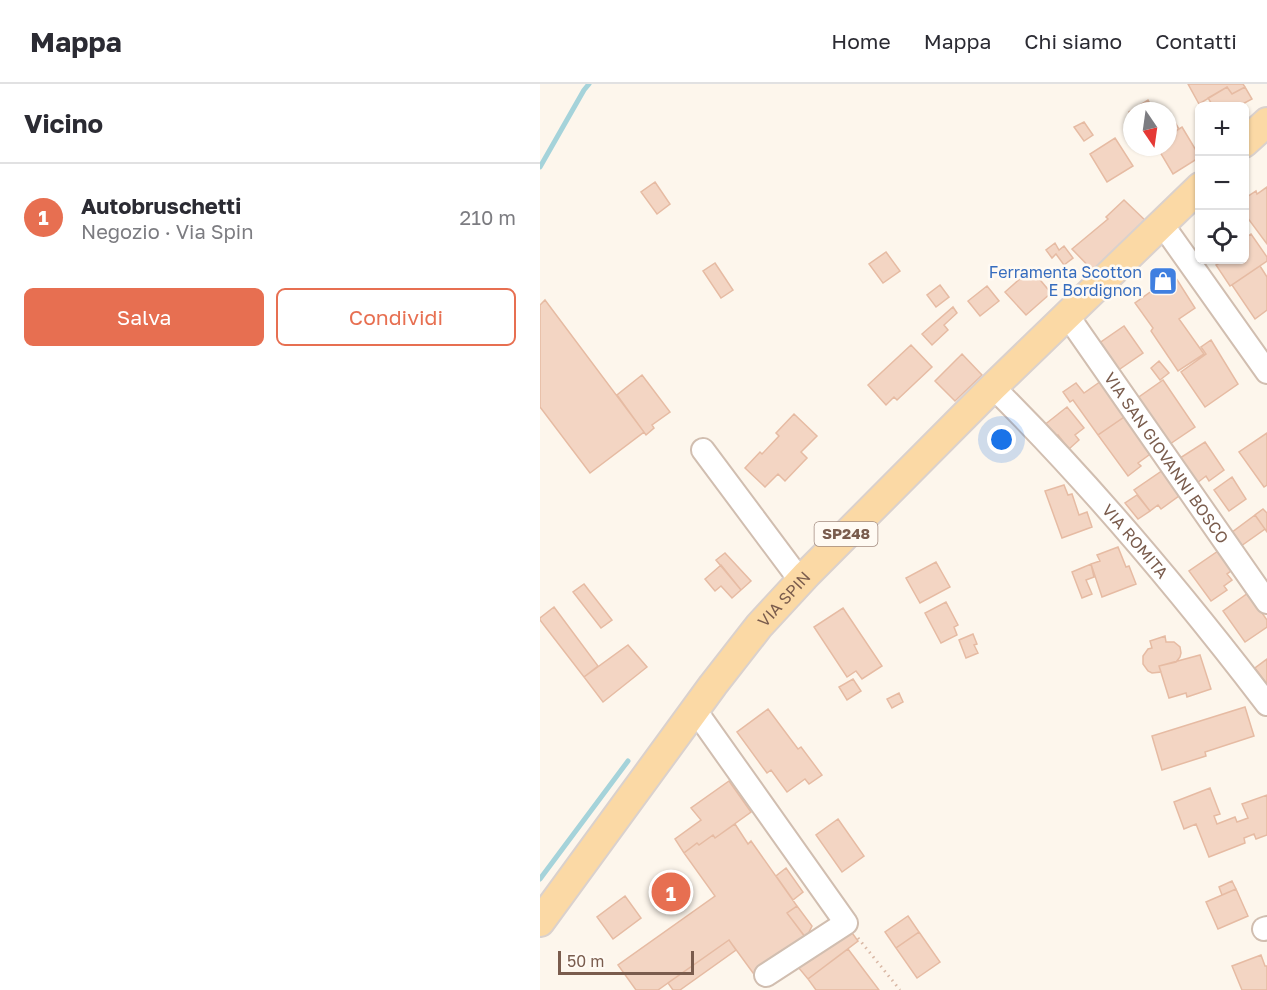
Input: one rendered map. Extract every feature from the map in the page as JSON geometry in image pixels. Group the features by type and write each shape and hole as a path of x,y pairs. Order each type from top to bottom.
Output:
{"main road":[{"name":"VIA SPIN","path":"540,922 747,641 800,580 993,387 1195,192"}],"street":[{"path":"1162,224 1267,372"},
{"name":"VIA SAN GIOVANNI BOSCO","path":"1067,315 1267,602"},
{"name":"VIA ROMITA","path":"993,387 1093,492 1210,631 1267,704"},
{"path":"703,450 800,580"},
{"path":"695,710 846,923 766,975"}],"path":[{"path":"846,923 900,990"}],"building":[{"path":"1188,84 1243,84 1245,87 1232,94 1227,87 1202,102 1198,102"},
{"path":"1227,87 1232,94 1245,87 1252,99 1246,102 1210,102 1208,98"},
{"path":"1084,122 1093,135 1084,141 1074,127"},
{"path":"1182,127 1195,149 1195,160 1173,174 1162,156 1177,156 1177,130"},
{"path":"1115,138 1123,150 1123,156 1127,156 1133,166 1107,182 1090,154"},
{"path":"655,182 670,204 657,214 641,192"},
{"path":"1267,187 1267,244 1249,220 1249,196 1256,191 1257,194"},
{"path":"1124,200 1149,224 1097,275 1072,249 1108,219 1106,217"},
{"path":"1251,234 1267,257 1267,261 1230,286 1216,265 1249,264 1249,235"},
{"path":"1055,243 1059,250 1064,246 1073,258 1064,265 1056,254 1052,258 1046,250"},
{"path":"886,252 900,271 883,283 869,264"},
{"path":"715,263 733,290 721,298 703,271"},
{"path":"1260,266 1267,277 1267,310 1255,319 1232,285"},
{"path":"1031,269 1051,293 1026,315 1005,292"},
{"path":"1174,275 1195,308 1179,319 1204,354 1178,371 1151,331 1153,328 1135,303"},
{"path":"940,285 949,297 936,307 927,295"},
{"path":"987,286 999,301 980,316 968,301"},
{"path":"545,300 644,432 590,473 540,407 540,305"},
{"path":"953,307 957,313 944,325 948,330 932,345 922,334"},
{"path":"1124,326 1143,353 1117,371 1098,344"},
{"path":"1211,340 1238,384 1205,407 1181,372 1206,354 1201,347"},
{"path":"911,345 932,367 897,400 894,397 886,405 868,385"},
{"path":"962,354 982,375 955,401 935,381"},
{"path":"1159,361 1169,373 1160,380 1151,368"},
{"path":"642,375 670,412 652,425 654,428 646,435 617,395"},
{"path":"1104,379 1127,415 1098,435 1073,400 1070,402 1063,392 1076,383 1084,393"},
{"path":"1163,380 1195,427 1167,446 1136,399"},
{"path":"1067,407 1084,428 1075,435 1079,440 1069,449 1058,435 1053,438 1043,426"},
{"path":"1130,413 1153,452 1138,463 1141,466 1128,476 1098,435"},
{"path":"794,414 817,436 801,452 807,458 785,481 778,474 765,487 745,468 779,436 776,433"},
{"path":"1267,433 1267,485 1264,487 1239,452"},
{"path":"1205,442 1224,470 1209,481 1206,476 1197,483 1180,458"},
{"path":"1166,468 1183,493 1161,509 1158,505 1150,511 1134,490"},
{"path":"1232,477 1246,499 1229,511 1214,490"},
{"path":"1064,485 1068,495 1072,494 1079,515 1087,512 1092,527 1062,538 1045,491"},
{"path":"1137,495 1150,511 1138,519 1125,503"},
{"path":"1263,509 1267,513 1267,532 1255,515"},
{"path":"1255,515 1265,529 1241,546 1231,533"},
{"path":"1118,547 1136,584 1102,597 1091,564 1100,561 1097,555"},
{"path":"1221,549 1235,568 1227,574 1232,580 1224,586 1227,590 1211,601 1189,571"},
{"path":"725,553 751,581 741,590 716,560"},
{"path":"936,562 950,587 920,603 906,578"},
{"path":"1091,564 1094,577 1086,580 1092,594 1082,598 1072,572"},
{"path":"721,565 741,590 732,598 721,586 715,591 705,579"},
{"path":"584,584 612,620 601,628 573,592"},
{"path":"1248,593 1267,620 1267,627 1245,642 1223,611"},
{"path":"946,602 958,625 954,627 957,635 941,643 925,613"},
{"path":"554,607 598,666 584,677 540,620"},
{"path":"843,608 882,666 862,679 856,671 847,677 814,627"},
{"path":"973,634 977,644 974,645 978,653 966,658 959,640"},
{"path":"1165,636 1166,642 1174,642 1180,647 1180,657 1176,662 1159,666 1161,672 1152,673 1143,664 1143,656 1148,649 1152,648 1150,641"},
{"path":"628,645 647,667 603,702 584,677"},
{"path":"1200,655 1211,689 1187,697 1186,693 1169,698 1159,666"},
{"path":"1267,659 1267,684 1255,668"},
{"path":"853,679 861,691 847,700 839,687"},
{"path":"899,693 903,702 892,708 887,699"},
{"path":"1245,707 1254,736 1205,752 1206,756 1162,770 1152,736"},
{"path":"768,709 798,749 801,747 822,775 809,784 805,779 787,792 771,770 767,773 737,732"},
{"path":"729,781 751,812 715,838 713,835 684,853 675,839 701,820 691,808"},
{"path":"1210,788 1220,814 1214,816 1217,824 1235,817 1237,822 1248,818 1242,804 1267,795 1267,835 1256,839 1254,834 1244,838 1245,843 1209,857 1196,824 1184,829 1174,802"},
{"path":"838,819 864,856 842,872 816,835"},
{"path":"735,824 748,844 751,841 797,906 787,913 808,941 756,977 729,940 658,990 636,990 618,965 715,896 684,853 713,835 715,838"},
{"path":"786,868 803,892 793,900 776,876"},
{"path":"1232,881 1236,889 1222,895 1219,887"},
{"path":"1236,889 1248,916 1218,929 1206,902"},
{"path":"625,896 641,918 613,939 597,917"},
{"path":"797,906 812,926 806,938 787,913"},
{"path":"908,916 919,932 896,948 885,932"},
{"path":"850,930 858,941 808,979 798,967"},
{"path":"919,932 940,962 917,978 896,948"},
{"path":"729,940 736,950 680,990 673,990 668,983"},
{"path":"848,949 879,990 816,990 808,979"},
{"path":"1261,955 1267,966 1267,990 1242,990 1232,966"}],"waterway":[{"path":"540,167 589,84"},
{"path":"540,879 628,761"}],"place":[{"name":"Ferramenta Scotton E Bordignon","path":"1163,281"},
{"name":"Autobruschetti","path":"671,892"}]}
